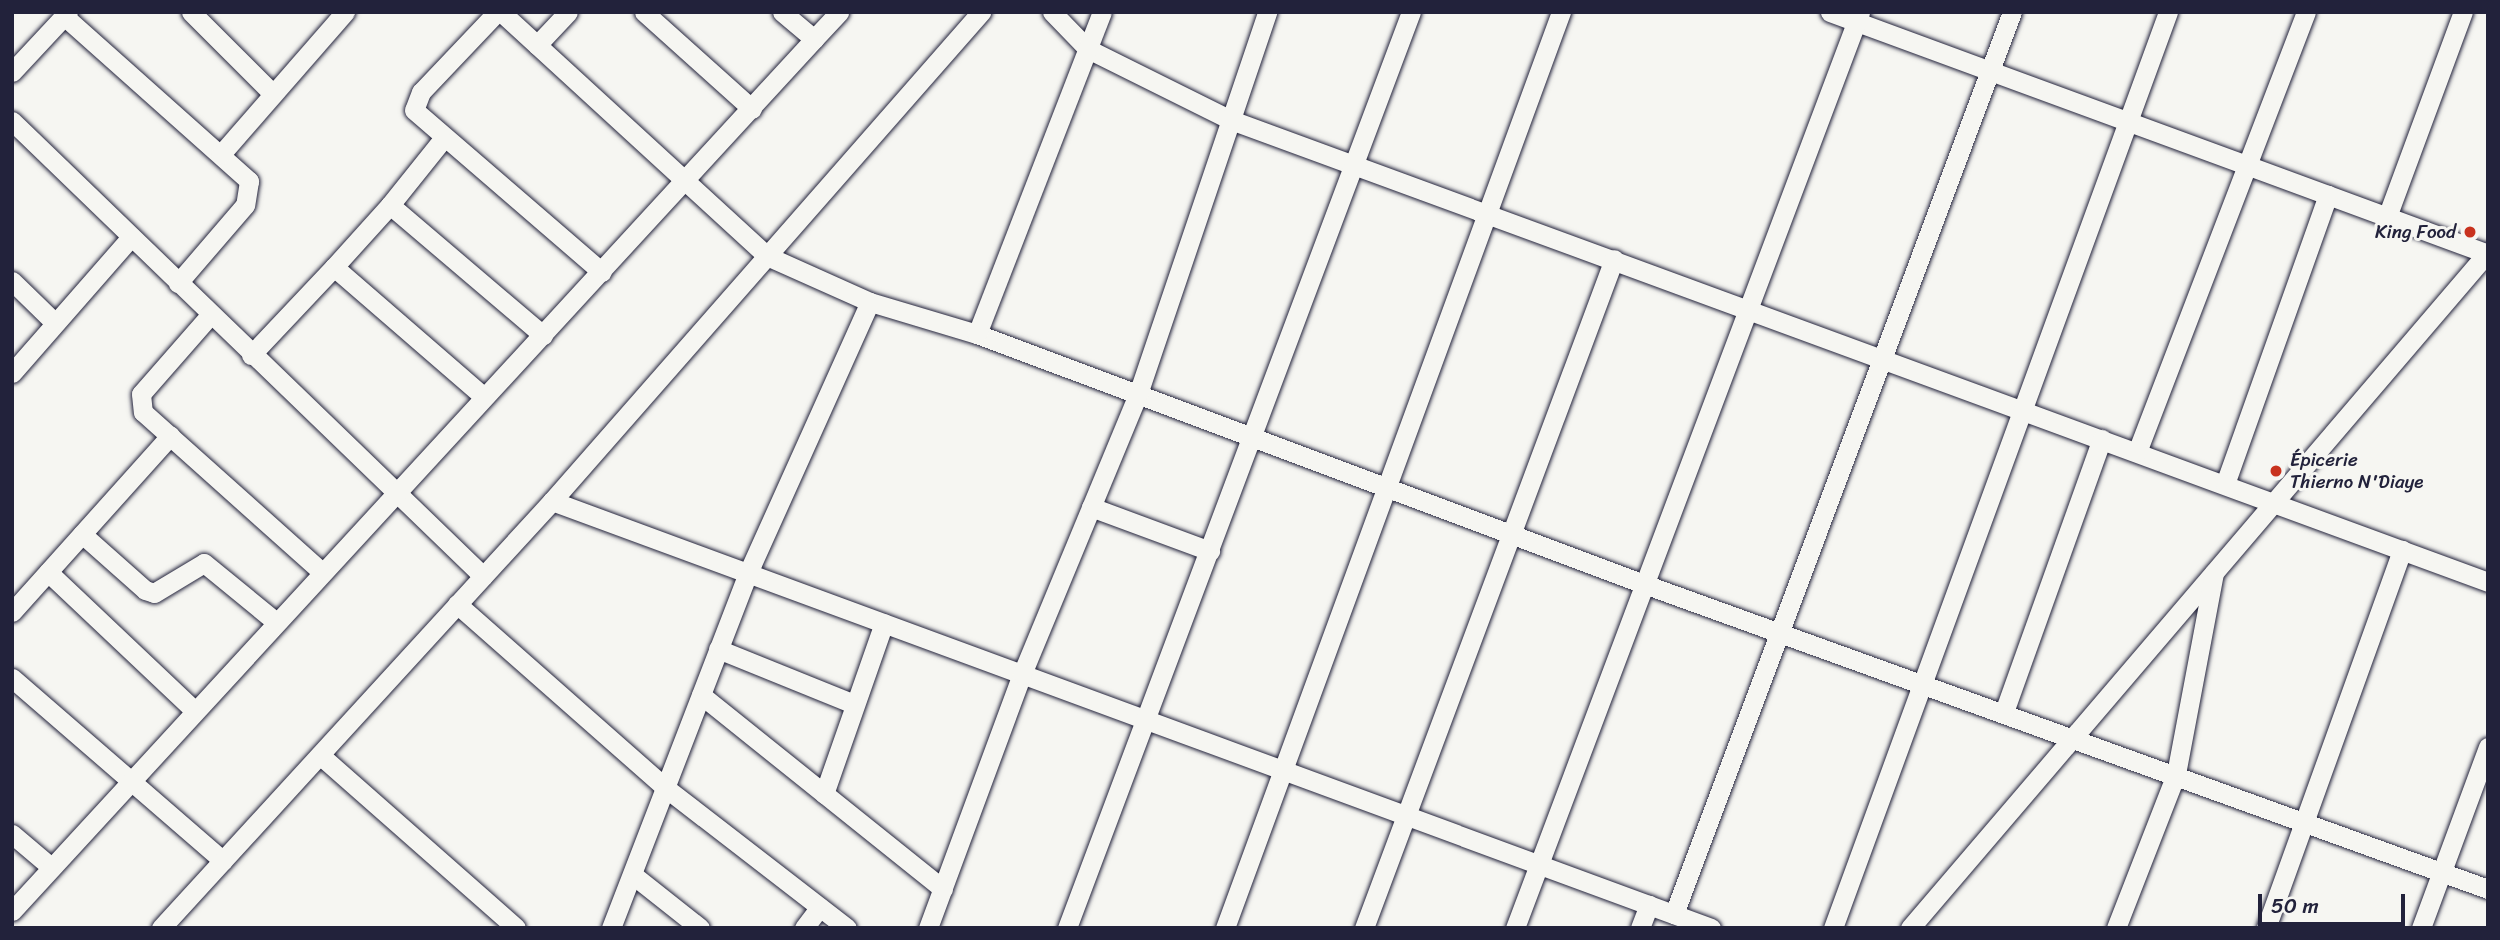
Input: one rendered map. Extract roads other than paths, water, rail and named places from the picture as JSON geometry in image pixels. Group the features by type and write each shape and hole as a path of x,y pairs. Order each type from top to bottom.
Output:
{"street":[{"path":"191,12 272,93"},
{"path":"602,272 442,141 414,110 416,102 499,12 767,256 870,302 977,334 1644,584 2072,736 2488,889"},
{"path":"537,45 568,12"},
{"path":"644,12 752,109"},
{"path":"782,12 814,40"},
{"path":"12,911 394,494 687,182 839,12"},
{"path":"161,928 552,501 982,12"},
{"path":"1052,12 1088,49 1231,120 2488,582"},
{"path":"977,334 1102,12"},
{"path":"928,928 1022,674 1138,394 1267,12"},
{"path":"1068,928 1149,721 1251,437 1411,12"},
{"path":"1225,928 1561,12"},
{"path":"1830,12 1858,17 1991,71 2488,253 1910,928"},
{"path":"1674,914 1887,359 2012,12"},
{"path":"1833,928 2168,12"},
{"path":"2137,452 2306,12"},
{"path":"2387,217 2463,12"},
{"path":"12,72 66,14 249,181 251,192 178,283"},
{"path":"221,154 338,15"},
{"path":"1515,928 1858,17"},
{"path":"12,121 394,494 483,576"},
{"path":"251,355 390,205 442,141"},
{"path":"2224,484 2328,195"},
{"path":"390,205 543,335"},
{"path":"12,373 131,237"},
{"path":"1364,928 1614,260"},
{"path":"334,267 484,397"},
{"path":"12,281 55,323"},
{"path":"611,928 667,789 748,573 870,302"},
{"path":"211,314 141,394 143,412 322,572"},
{"path":"12,612 170,436"},
{"path":"2004,712 2102,439"},
{"path":"552,501 1711,928"},
{"path":"1091,507 1210,551"},
{"path":"82,534 145,590 154,593 204,563 276,622"},
{"path":"2266,928 2402,550"},
{"path":"48,572 194,710"},
{"path":"2116,928 2176,774 2214,573"},
{"path":"457,604 667,789 847,928"},
{"path":"824,794 884,623"},
{"path":"718,649 854,704"},
{"path":"12,678 127,783 223,861"},
{"path":"701,695 943,889"},
{"path":"2421,928 2488,747"},
{"path":"320,755 516,928"},
{"path":"12,834 51,867"},
{"path":"633,875 700,928"},
{"path":"1640,928 1649,905"},
{"path":"804,928 820,907"}],"place":[{"name":"King Food","path":"2470,232"},
{"name":"Épicerie Thierno N'Diaye","path":"2276,471"}]}
